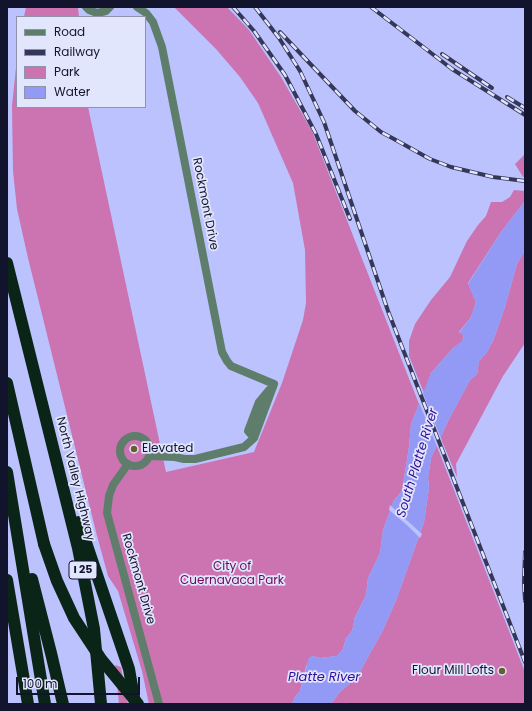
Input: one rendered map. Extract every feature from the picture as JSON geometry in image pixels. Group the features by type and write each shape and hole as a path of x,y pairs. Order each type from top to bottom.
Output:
{"highway":[{"name":"North Valley Highway","path":"7,263 70,512 86,585 94,629 102,704"},
{"path":"7,382 44,544 62,595 89,643 110,672 137,704"},
{"path":"51,439 129,669 137,704"},
{"path":"7,472 45,704"},
{"path":"14,513 63,704"},
{"path":"7,580 28,704"}],"street":[{"path":"86,7 97,13 106,11 110,7"},
{"name":"Rockmont Drive","path":"137,7 146,13 153,22 162,47 222,352 231,366 274,384 256,421 248,430 254,438 244,447 195,459 184,459 175,456 149,456"},
{"path":"130,436 139,436 147,442 150,451 149,456 147,461 138,466 128,464 121,456 120,452 122,442 130,436"},
{"name":"Rockmont Drive","path":"128,464 113,485 109,496 107,513 160,704"}],"green space":[{"path":"26,7 78,7 79,16 24,16"},
{"name":"City of Cuernavaca Park","path":"174,7 227,7 249,30 281,77 312,131 419,404 411,424 402,491 394,500 383,530 380,553 368,578 366,595 355,617 352,631 346,638 343,649 337,656 320,658 313,656 306,666 300,691 292,704 149,704 142,671 118,591 108,576 96,532 17,209 13,171 12,106 16,68 16,108 88,108 166,472 254,452 282,383 303,320 306,303 305,250 293,183 258,103 240,77 216,49"},
{"path":"525,151 525,177 523,177 515,164 524,155"},
{"path":"514,190 525,191 525,201 501,232 468,283 476,302 471,317 459,332 464,334 462,342 453,348 431,373 424,393 409,356 409,341 415,324 431,300 450,277 467,241 486,216 491,202 502,202 510,197"},
{"path":"525,250 525,343 503,376 456,464 457,477 441,439 438,449 525,672 525,704 331,704 339,693 357,677 383,630 397,598 424,522 429,488 428,478 431,458 448,421 470,380 477,374 479,361 487,352 493,341 504,310 517,264"},
{"path":"115,665 121,667 128,704 119,704"}],"water":[{"name":"Platte River","path":"525,201 525,250 517,264 504,310 493,341 487,352 479,361 477,374 470,380 448,421 431,458 428,479 429,488 424,522 397,598 383,630 357,677 339,693 331,704 292,704 300,691 309,657 313,656 320,658 337,656 343,649 346,638 352,631 355,617 366,595 368,578 380,553 383,530 394,500 402,491 411,424 431,373 453,348 462,341 464,335 459,333 471,317 476,302 468,284 501,232"}],"pier":[{"path":"422,391 442,441 438,449 418,400"},
{"path":"390,505 422,534 420,538 389,510"}],"railway":[{"path":"233,7 254,31 285,75 316,134 350,219"},
{"path":"255,7 279,38 300,71 324,122 388,311 525,662"},
{"path":"371,7 452,69 525,115"},
{"path":"280,32 355,111 381,132 430,159 451,167 493,177 525,181"},
{"path":"442,54 492,88"},
{"path":"507,97 525,108"},
{"path":"525,552 525,601"}],"place":[{"name":"Elevated","path":"134,449"},
{"name":"Flour Mill Lofts","path":"502,671"}],"water label":[{"name":"South Platte River","path":"418,463"}]}
